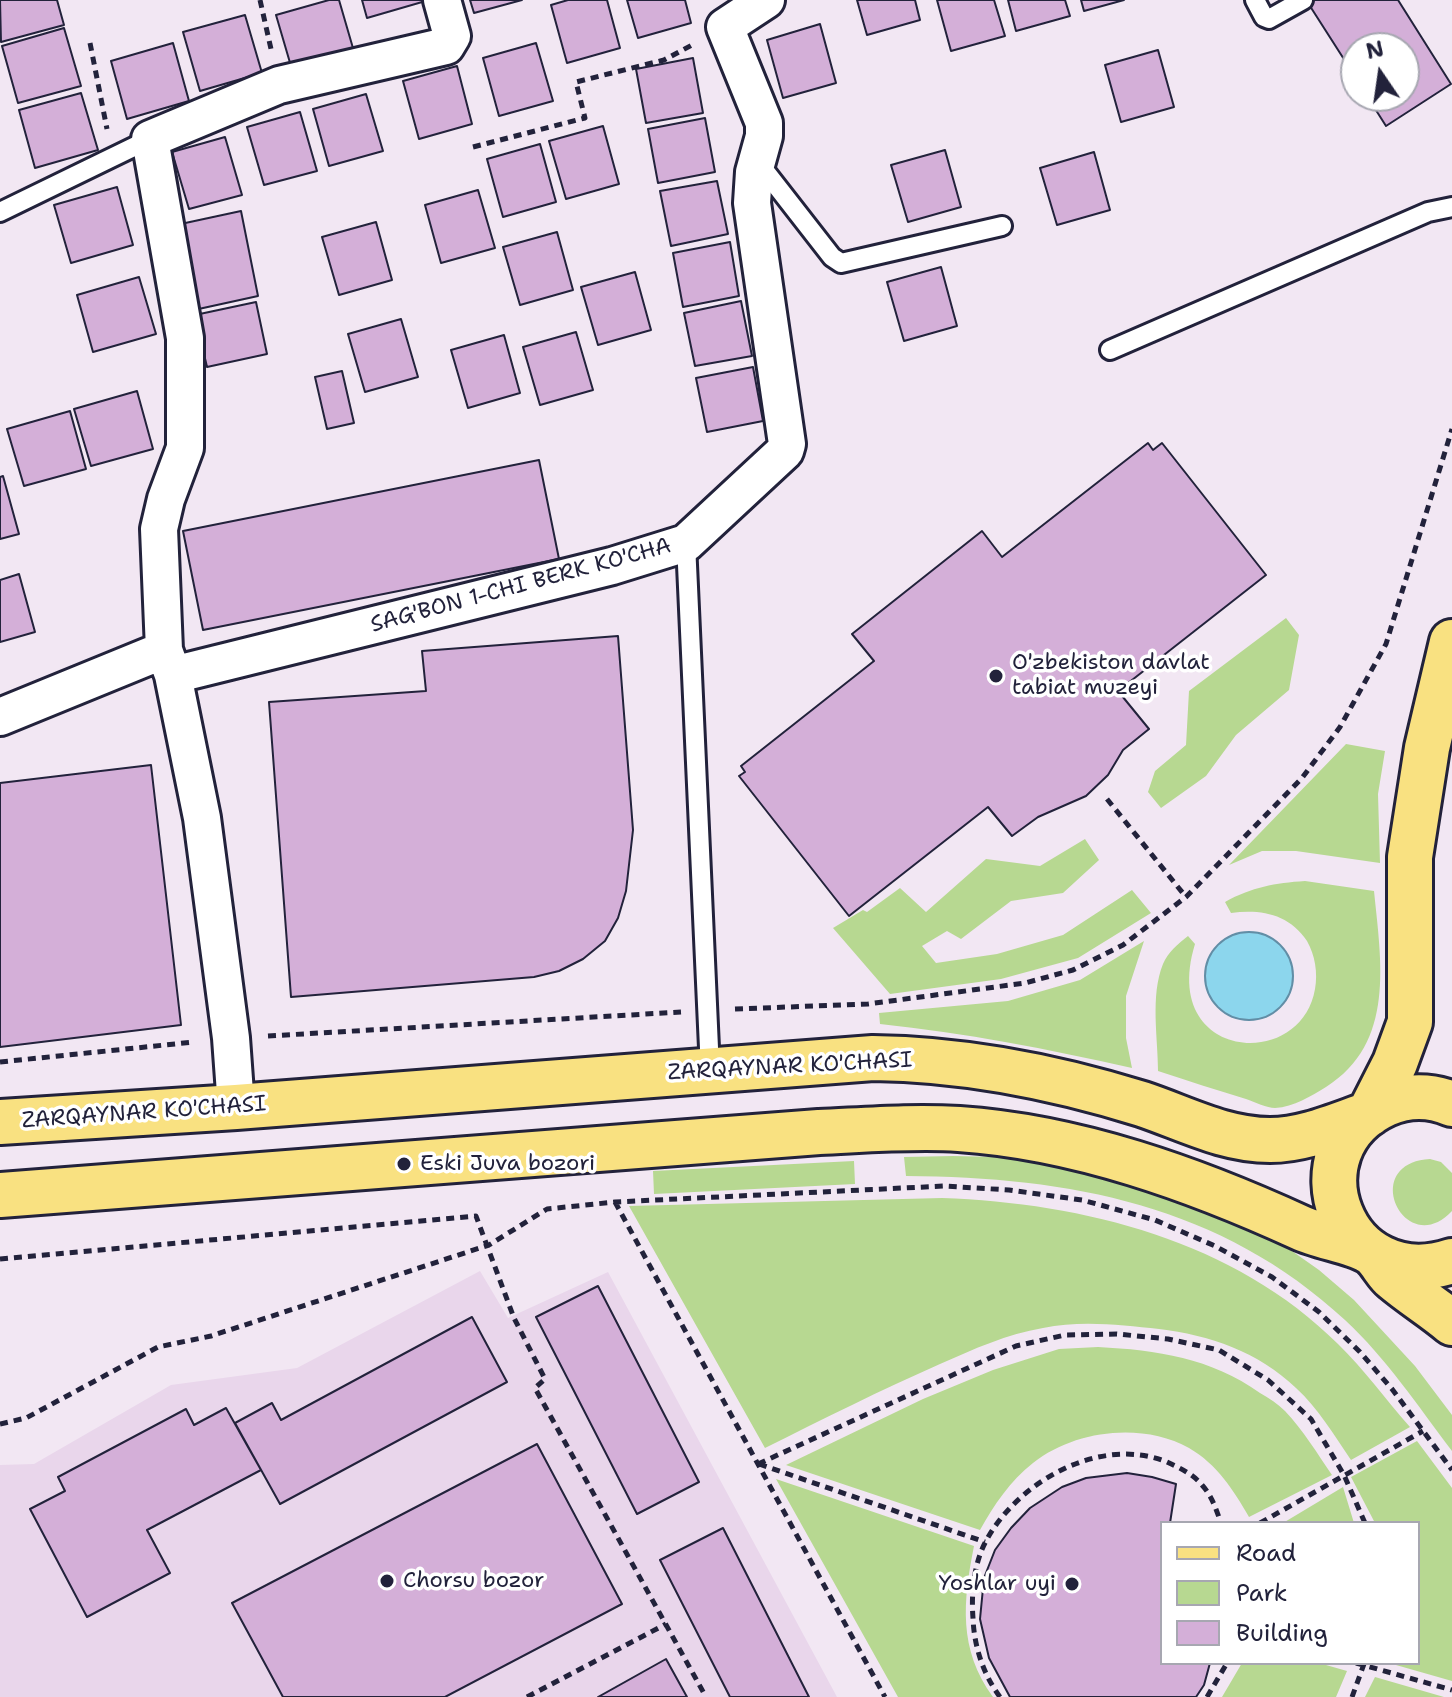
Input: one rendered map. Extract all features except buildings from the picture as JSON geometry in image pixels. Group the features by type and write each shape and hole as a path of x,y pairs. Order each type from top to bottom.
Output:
{"main road":[{"path":"1452,642 1427,748 1410,857 1410,1022 1395,1063 1369,1114 1343,1144 1334,1183 1339,1209 1359,1243 1392,1278 1452,1323"},
{"name":"ZARQAYNAR KO'CHASI","path":"0,1122 873,1058 956,1063 1002,1070 1089,1089 1142,1104 1218,1132 1258,1140 1305,1136 1406,1098 1432,1098 1452,1104"},
{"path":"0,1195 819,1132 930,1127 992,1132 1120,1160 1216,1191 1307,1231 1370,1252 1397,1265 1426,1267 1452,1261"}],"street":[{"path":"236,1107 231,1038 202,818 168,663 159,529 166,499 185,448 185,338 150,139 279,85 446,46 452,36 442,0"},
{"path":"725,27 766,0"},
{"name":"SAG'BON 1-CHI BERK KO'CHA","path":"0,717 168,663 612,566 686,543 785,451 787,444 752,203 754,172 764,123 725,27"}],"lane":[{"path":"1255,0 1264,17 1269,19 1303,0"},
{"path":"0,212 150,139"},
{"path":"758,162 832,257 841,263 1002,226"},
{"path":"1110,350 1428,212 1452,207"},
{"path":"686,543 710,1070"}],"path":[{"path":"260,0 279,85"},
{"path":"473,147 585,118 576,82 664,60 725,27"},
{"path":"90,43 112,157"},
{"path":"0,1062 231,1038 868,1004 1025,983 1073,970 1123,945 1186,897 1302,778 1340,727 1386,644 1452,429"},
{"path":"1107,799 1186,897"},
{"path":"0,1424 26,1418 158,1347 211,1336 489,1245 547,1209 615,1202 944,1186 1009,1190 1082,1200 1155,1220 1215,1246 1272,1277 1319,1312 1360,1352 1392,1389 1452,1470"},
{"path":"615,1202 885,1697"},
{"path":"0,1259 476,1216 514,1318 545,1379 535,1388 706,1697"},
{"path":"758,1464 1016,1346 1065,1335 1117,1334 1168,1339 1219,1350 1268,1380 1311,1419 1344,1475 1364,1521"},
{"path":"1264,1521 1423,1431"},
{"path":"1000,1697 979,1658 973,1631 975,1571 985,1542 1001,1518 1046,1480 1070,1465 1096,1457 1124,1454 1155,1457 1183,1469 1201,1483 1212,1499 1220,1521"},
{"path":"758,1464 985,1542"},
{"path":"527,1697 666,1624"},
{"path":"1207,1697 1226,1665"},
{"path":"1352,1697 1364,1665"},
{"path":"1367,1665 1452,1690"}],"shaded area":[{"name":"Chorsu bozor","path":"480,1271 508,1318 608,1272 837,1697 0,1697 0,1465 34,1464 171,1385 297,1368"}],"green space":[{"path":"1286,618 1299,635 1289,690 1236,735 1206,776 1161,808 1148,792 1155,771 1186,745 1189,691"},
{"path":"1346,744 1385,751 1378,794 1380,863 1296,851 1262,851 1229,865"},
{"path":"1085,839 1099,860 1063,893 1011,901 961,939 947,931 922,946 936,963 997,954 1063,935 1132,890 1151,913 1078,958 1001,979 890,994 833,928 863,910 867,912 900,888 926,912 986,859 1040,866"},
{"path":"1305,881 1374,891 1379,945 1379,999 1374,1024 1364,1048 1348,1069 1308,1097 1289,1106 1275,1108 1158,1071 1156,1003 1159,976 1168,956 1188,936 1195,944 1189,983 1197,1012 1213,1032 1236,1042 1261,1042 1285,1033 1304,1016 1315,989 1316,977 1314,958 1307,941 1283,919 1263,913 1231,913 1225,902 1264,887"},
{"path":"1144,941 1126,996 1126,1038 1132,1068 1006,1042 880,1024 879,1013 1008,1001 1080,980"},
{"path":"904,1157 999,1157 1097,1173 1239,1220 1282,1244 1354,1300 1415,1366 1452,1415 1452,1451 1401,1383 1345,1320 1297,1281 1247,1249 1195,1224 1140,1205 1084,1192 1026,1183 906,1176"},
{"path":"1430,1159 1441,1162 1452,1173 1452,1211 1435,1223 1419,1225 1405,1218 1396,1205 1393,1190 1396,1176 1408,1164"},
{"path":"854,1161 855,1184 654,1194 653,1171"},
{"path":"942,1198 996,1201 1103,1219 1155,1234 1205,1254 1253,1278 1297,1308 1348,1354 1410,1427 1351,1460 1304,1396 1282,1375 1250,1355 1215,1341 1178,1332 1072,1324 1030,1331 978,1348 765,1448 629,1206"},
{"path":"1098,1347 1183,1358 1241,1381 1285,1411 1332,1475 1249,1517 1216,1470 1189,1448 1151,1435 1109,1433 1068,1443 1033,1463 1003,1494 980,1530 786,1465 923,1399 993,1370 1059,1349"},
{"path":"1417,1441 1452,1488 1452,1681 1396,1665 1420,1665 1420,1521 1374,1521 1351,1477"},
{"path":"776,1479 974,1546 967,1586 966,1624 974,1661 993,1697 898,1697"},
{"path":"1343,1487 1353,1521 1286,1521"},
{"path":"1241,1665 1326,1665 1347,1671 1336,1697 1222,1697"},
{"path":"1375,1677 1444,1697 1365,1697"}],"water":[{"path":"1240,932 1258,932 1274,939 1286,951 1293,967 1293,985 1286,1001 1274,1013 1258,1020 1240,1020 1224,1013 1212,1001 1205,985 1205,967 1212,951 1224,939"}],"place":[{"name":"O'zbekiston davlat tabiat muzeyi","path":"996,676"},
{"name":"Eski Juva bozori","path":"404,1164"},
{"name":"Chorsu bozor","path":"387,1581"},
{"name":"Yoshlar uyi","path":"1072,1584"}]}
